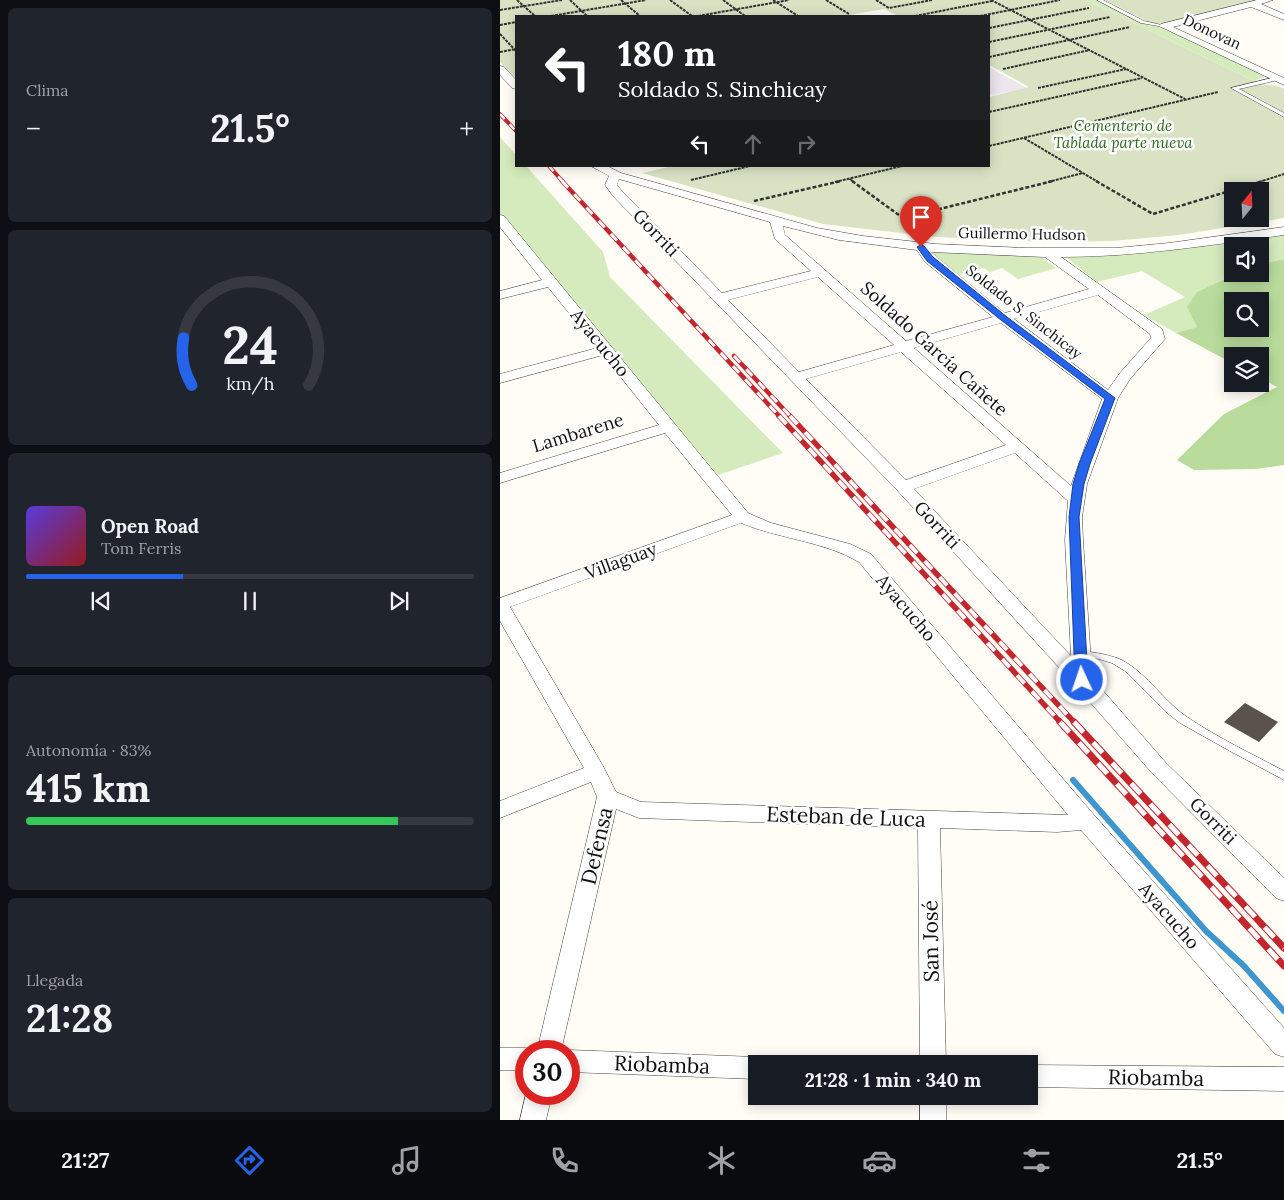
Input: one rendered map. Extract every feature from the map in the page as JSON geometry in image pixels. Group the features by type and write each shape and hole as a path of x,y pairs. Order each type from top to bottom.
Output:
{"street":[{"path":"1164,26 1268,0"},
{"path":"1252,4 1284,17"},
{"name":"Donovan","path":"1164,26 1281,79"},
{"path":"500,69 515,85"},
{"path":"600,167 617,176"},
{"name":"Guillermo Hudson","path":"617,176 776,222 847,238 921,247 1048,253 1151,249 1284,231"},
{"name":"Gorriti","path":"617,176 612,179 611,185 616,193 797,376 903,487 1082,680 1159,768 1284,892"},
{"name":"Ayacucho","path":"501,222 742,517 765,527 844,548 865,558 1086,821 1284,1046"},
{"name":"Soldado García Cañete","path":"776,222 779,236 1076,499"},
{"name":"Soldado S. Sinchicay","path":"921,247 930,259 1110,398"},
{"path":"1048,253 1157,332 1158,339 1132,368 1110,398 1085,464 1076,499 1074,540 1082,680"},
{"path":"719,298 820,273"},
{"path":"500,295 550,282"},
{"path":"797,376 1098,291"},
{"path":"500,379 605,350"},
{"name":"Lambarene","path":"500,478 668,427"},
{"path":"903,487 1016,447"},
{"name":"Villaguay","path":"500,604 742,517"},
{"name":"Defensa","path":"500,604 596,771 608,797 552,1040"},
{"path":"500,810 596,771"},
{"name":"Esteban de Luca","path":"608,797 640,810 1057,824 1086,821"},
{"name":"San José","path":"929,819 933,1055"},
{"path":"500,1059 515,1060"},
{"name":"Riobamba","path":"580,1061 748,1068"},
{"name":"Riobamba","path":"1038,1076 1284,1079"},
{"path":"532,1120 536,1105"},
{"path":"933,1105 933,1120"}],"lane":[{"name":"Donovan","path":"1099,0 1143,22 1164,26"},
{"path":"1281,79 1234,88 1284,115"},
{"path":"1080,654 1091,654 1111,659 1128,667 1182,719 1284,776"}],"path":[{"path":"517,0 534,15"},
{"path":"500,10 562,0"},
{"path":"570,0 586,15"},
{"path":"621,0 639,15"},
{"path":"557,15 646,0"},
{"path":"670,0 691,15"},
{"path":"723,0 744,15"},
{"path":"773,0 796,15"},
{"path":"704,15 789,0"},
{"path":"826,0 849,14"},
{"path":"876,0 889,8 932,0"},
{"path":"920,15 992,0 1186,99"},
{"path":"985,15 1060,0"},
{"path":"990,28 1089,8"},
{"path":"990,42 1110,17"},
{"path":"500,25 515,22"},
{"path":"990,57 1136,26"},
{"path":"500,34 515,49"},
{"path":"500,52 515,50"},
{"path":"1002,69 1090,50"},
{"path":"1038,88 1127,69"},
{"path":"990,112 1143,77"},
{"path":"990,146 1218,92"},
{"path":"1024,138 1153,214 1284,174"},
{"path":"691,180 746,167"},
{"path":"752,201 898,167"},
{"path":"903,218 1084,173"},
{"path":"850,178 914,226"}],"shaded area":[{"path":"990,68 1027,88 990,96"}],"green space":[{"name":"Cementerio de Tablada parte nueva","path":"500,0 1086,0 1256,82 1284,89 1284,218 1269,220 1269,182 1224,182 1224,228 1179,235 1113,241 1051,242 936,237 823,224 642,173 669,167 990,167 990,97 1029,87 990,66 990,15 896,15 884,9 849,15 515,15 515,77 500,62"},
{"path":"1086,0 1095,0 1148,25 1163,27 1261,74 1263,77 1254,81"},
{"path":"1105,0 1262,0 1161,24 1151,23"},
{"path":"500,137 515,154 515,167 527,167 603,252 610,277 783,453 718,475 500,214"},
{"path":"1284,234 1284,259 1269,262 1269,237 1256,237"},
{"path":"1224,240 1224,279 1197,292 1197,327 1176,333 1144,315 1185,297 1142,271 1097,282 1066,257"},
{"path":"936,251 1038,255 1056,268 1018,279 1002,268 990,272 984,268 959,275 932,254"},
{"path":"1284,259 1284,465 1255,469 1194,470 1177,460 1224,414 1277,387 1269,382 1269,347 1224,347 1224,359 1176,333 1197,327 1187,307 1197,292 1224,279 1224,282 1269,282 1269,262"}],"building":[{"path":"1245,703 1278,722 1259,742 1224,722"}],"waterway":[{"path":"1073,780 1206,931 1244,966 1284,1011"}],"railway":[{"path":"500,114 515,130"},
{"path":"550,167 563,182"},
{"path":"562,181 780,417"},
{"path":"734,356 791,417"},
{"path":"779,416 1061,723"},
{"path":"790,416 1075,723"},
{"path":"1060,722 1284,966"},
{"path":"1074,722 1284,948"}],"route":[{"path":"921,247 930,259 1110,398 1085,464 1079,484 1074,517 1082,680"}]}
